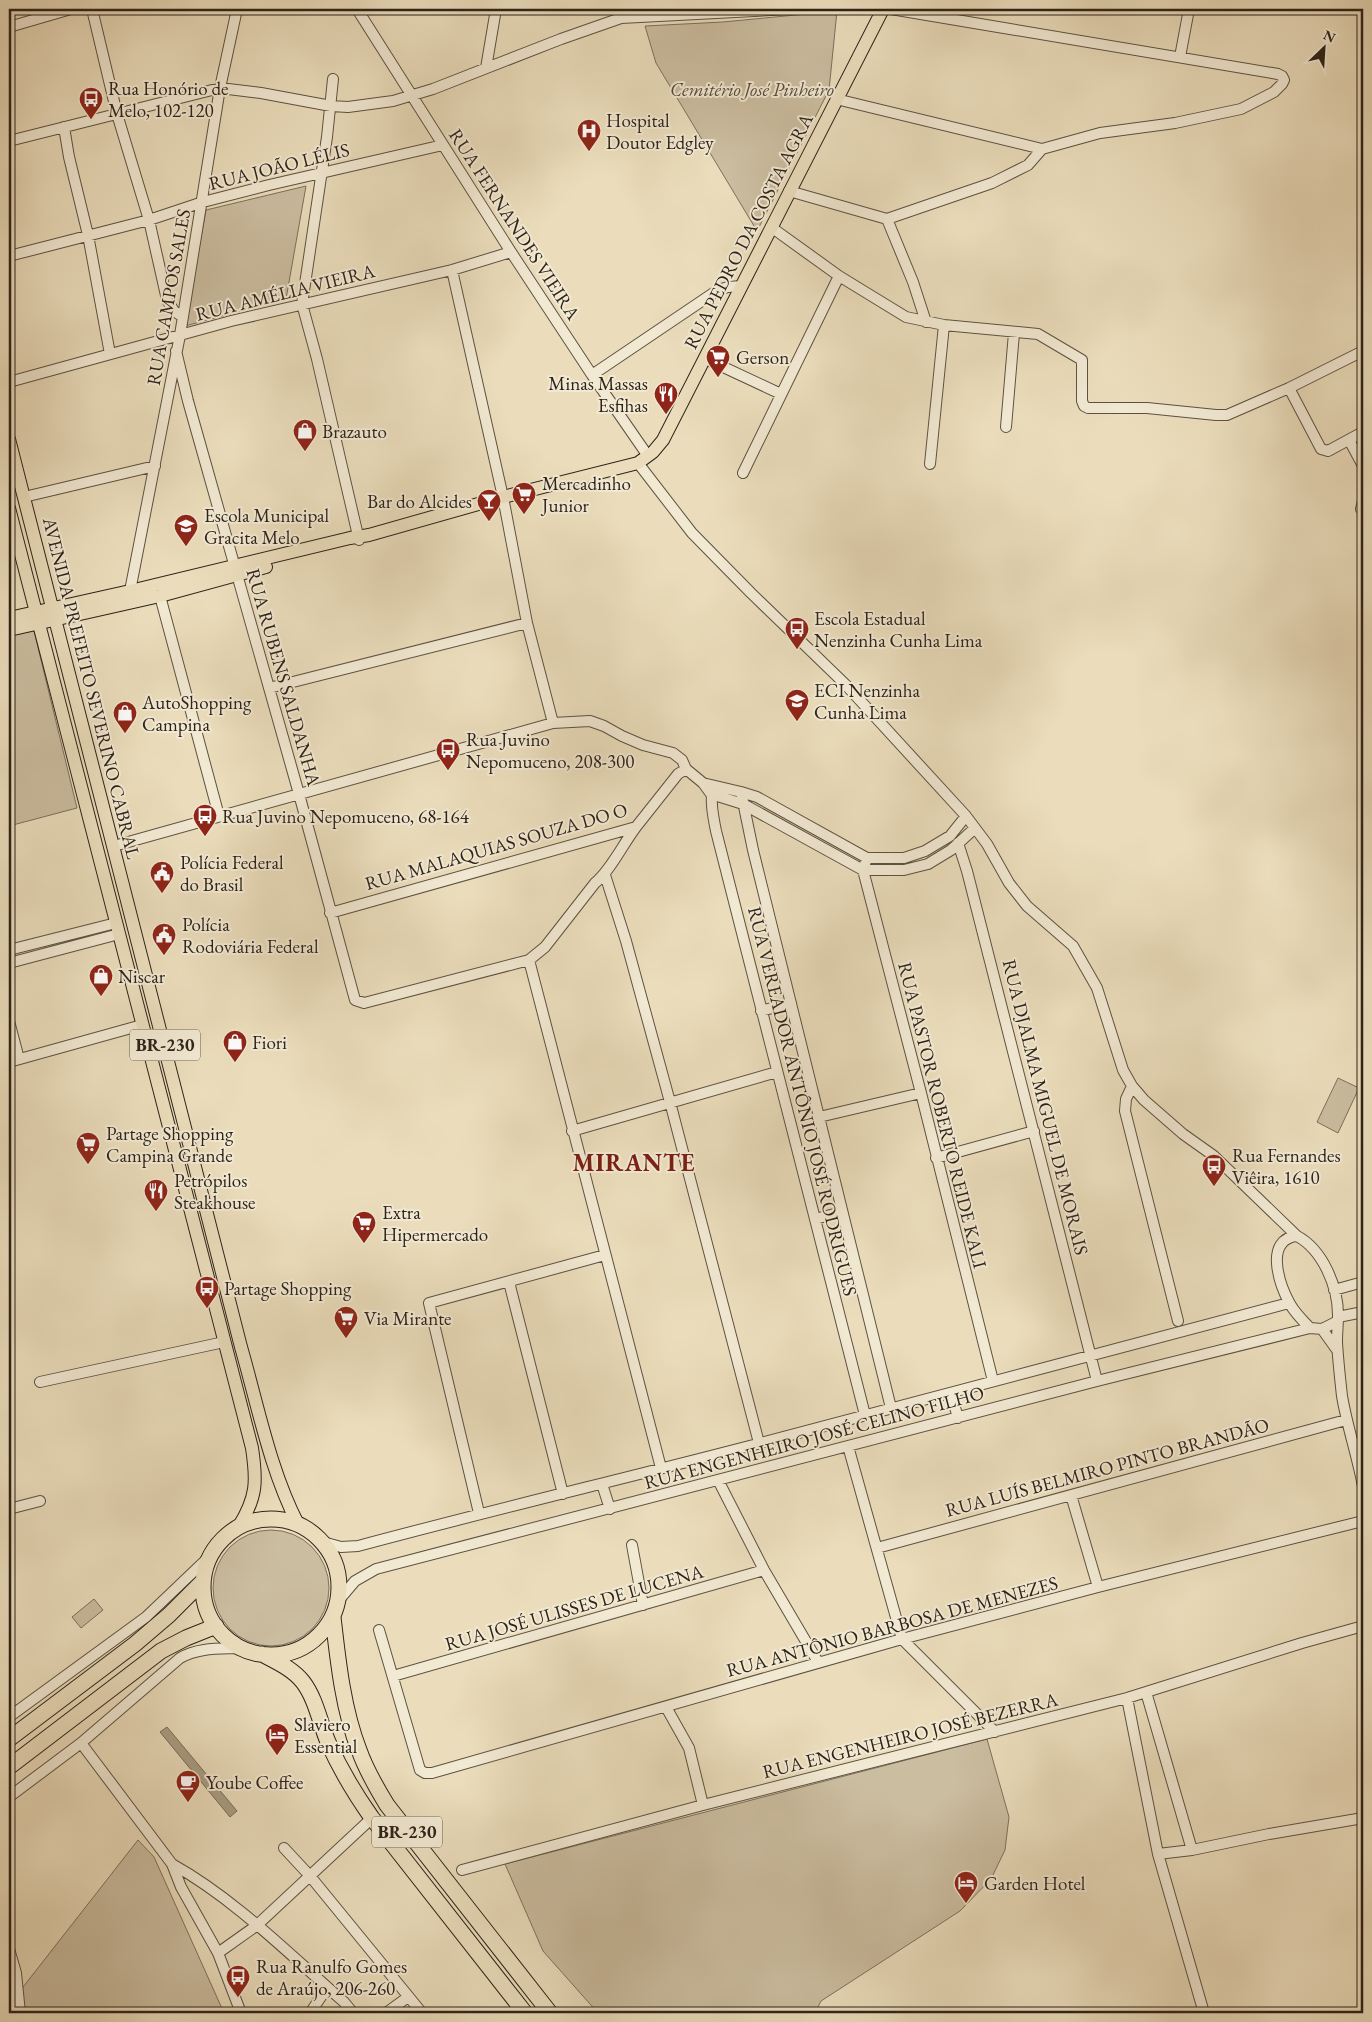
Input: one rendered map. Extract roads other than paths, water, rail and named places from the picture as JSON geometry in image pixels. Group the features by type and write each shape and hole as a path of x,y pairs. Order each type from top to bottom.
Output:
{"highway":[{"path":"269,1519 284,1520 298,1524 322,1542 334,1560 339,1580 338,1602 333,1617 321,1634 304,1647 284,1654 262,1654 242,1648 228,1639 216,1626 208,1612 204,1597 203,1581 211,1555 228,1534 239,1526 269,1519"},
{"path":"9,1739 135,1644 203,1581"},
{"name":"BR-230","path":"333,1617 347,1706 358,1748 371,1779 387,1805 550,2013"},
{"path":"9,1767 161,1651 216,1626"},
{"name":"BR-230","path":"262,1654 286,1667 306,1687 329,1742 353,1791 372,1818 525,2013"}],"main road":[{"name":"RUA PEDRO DA COSTA AGRA","path":"643,460 663,440 882,9"},
{"name":"AVENIDA PREFEITO SEVERINO CABRAL","path":"9,439 241,1347 276,1472 286,1501 298,1524"},
{"path":"54,613 160,596 236,571 643,460"},
{"name":"AVENIDA PREFEITO SEVERINO CABRAL","path":"9,508 252,1448 256,1476 255,1492 249,1510 239,1526"},
{"path":"9,618 37,617 130,591 236,571"},
{"path":"9,630 37,617"}],"street":[{"path":"9,28 71,9"},
{"path":"92,9 117,114 148,220 167,300 174,311 184,317"},
{"name":"RUA CAMPOS SALES","path":"130,591 184,317 220,88 237,9"},
{"name":"RUA FERNANDES VIEIRA","path":"357,9 511,252 592,375 643,460 692,533 845,684 966,816 1009,883 1027,906 1077,951 1097,988 1123,1070 1132,1086 1144,1100 1184,1134 1214,1156 1297,1236 1310,1246 1325,1266 1334,1290 1337,1320"},
{"path":"486,68 496,9"},
{"path":"9,141 220,88 261,93 331,106 348,107 379,103 433,89 622,14 791,9"},
{"path":"836,99 1042,149 1100,133 1175,123 1241,109 1263,99 1282,84 1284,80 1278,74 890,9"},
{"path":"1180,57 1189,9"},
{"path":"333,79 331,106 302,304 362,537"},
{"path":"64,128 88,235 110,354"},
{"name":"RUA JOÃO LÉLIS","path":"9,256 148,220 203,202 443,145"},
{"path":"789,191 887,219 992,183 1028,165 1042,149"},
{"path":"887,219 926,322"},
{"path":"770,227 840,276 897,312 926,322 944,325 1038,334 1082,360 1082,401 1084,406 1088,408 1146,408 1216,416 1227,415 1289,388 1363,351"},
{"name":"RUA AMÉLIA VIEIRA","path":"9,382 302,304 452,270 511,252"},
{"path":"452,270 503,497 527,623 553,723"},
{"path":"743,473 840,276"},
{"path":"592,375 718,290 742,286"},
{"path":"930,464 944,325"},
{"path":"1006,427 1014,333"},
{"name":"RUA RUBENS SALDANHA","path":"176,351 299,794 349,984 355,1000 364,1003 529,960"},
{"path":"704,358 781,394"},
{"path":"1289,388 1321,449 1324,451 1328,451 1363,432"},
{"path":"1349,440 1363,466"},
{"path":"24,497 155,466"},
{"path":"160,596 220,816"},
{"path":"269,688 527,623"},
{"path":"114,846 553,723 590,722 604,726 643,745 673,753 682,760 686,769 709,788 743,804 863,870 910,869 928,864 951,850 975,828"},
{"name":"RUA MALAQUIAS SOUZA DO O","path":"330,912 636,827 678,774 686,769"},
{"path":"709,788 741,792 757,797 867,858 904,858 925,851 950,836 966,816"},
{"name":"RUA VEREADOR ANTÔNIO JOSÉ RODRIGUES","path":"709,788 716,831 865,1415"},
{"name":"RUA VEREADOR ANTÔNIO JOSÉ RODRIGUES","path":"741,792 891,1408"},
{"path":"636,827 605,875 595,883 546,947 529,960 661,1468"},
{"name":"RUA DJALMA MIGUEL DE MORAIS","path":"958,843 967,871 1097,1381"},
{"path":"863,870 867,858"},
{"path":"886,858 887,870"},
{"name":"RUA PASTOR ROBERTO REIDE KALI","path":"863,870 993,1381"},
{"path":"605,875 626,941 670,1102 759,1443"},
{"path":"9,950 117,928"},
{"path":"9,963 44,954 117,928"},
{"path":"41,942 44,954"},
{"path":"761,1011 791,1003"},
{"path":"9,1021 14,1061 142,1025"},
{"path":"572,1131 777,1072"},
{"path":"1132,1086 1126,1099 1125,1111 1178,1321"},
{"path":"819,1117 921,1093"},
{"path":"936,1158 1034,1131"},
{"path":"815,1219 842,1212"},
{"path":"1297,1236 1290,1237 1281,1243 1277,1251 1277,1259 1281,1280 1289,1303 1310,1328"},
{"path":"479,1513 429,1303 605,1255"},
{"path":"509,1282 563,1494"},
{"path":"1334,1290 1363,1282"},
{"name":"RUA ENGENHEIRO JOSÉ CELINO FILHO","path":"322,1542 341,1547 358,1546 479,1513 563,1494 951,1393 1091,1354 1289,1303"},
{"path":"1338,1350 1322,1329 1337,1320 1363,1312"},
{"path":"1337,1320 1338,1350 1346,1420 1363,1486"},
{"name":"RUA ENGENHEIRO JOSÉ CELINO FILHO","path":"338,1602 355,1581 376,1570 1097,1381 1310,1328 1322,1329"},
{"path":"40,1382 224,1342"},
{"path":"951,1393 958,1418"},
{"name":"RUA LUÍS BELMIRO PINTO BRANDÃO","path":"877,1548 1346,1420"},
{"path":"848,1446 902,1639 995,1732"},
{"path":"718,1480 764,1570 818,1662"},
{"path":"602,1484 610,1509"},
{"path":"1071,1495 1098,1587"},
{"path":"9,1509 40,1502"},
{"name":"RUA ANTÔNIO BARBOSA DE MENEZES","path":"393,1676 420,1770 425,1773 432,1773 666,1708 902,1639 1098,1587 1363,1521"},
{"path":"632,1545 643,1605"},
{"path":"9,1717 146,1617 211,1555"},
{"name":"RUA JOSÉ ULISSES DE LUCENA","path":"393,1676 764,1570"},
{"name":"RUA ENGENHEIRO JOSÉ BEZERRA","path":"462,1870 703,1805 1127,1698 1302,1642 1363,1626"},
{"path":"379,1630 393,1676"},
{"path":"9,1797 81,1743 180,1658 208,1649 242,1648"},
{"path":"1146,1692 1192,1850"},
{"path":"1127,1698 1158,1854 1204,2013"},
{"path":"666,1708 689,1748 703,1805"},
{"path":"81,1743 172,1864 180,1887 218,1953 240,2013"},
{"path":"218,1953 256,1926 372,1818"},
{"path":"1158,1854 1192,1850 1269,1834 1363,1818"},
{"path":"284,1848 310,1876 422,2013"},
{"path":"172,1864 194,1876 214,1891 344,2002 353,2013"},
{"path":"9,1949 16,1973 20,2013"},
{"path":"310,2013 326,1988"},
{"path":"386,2013 408,1997"}],"place":[{"name":"Rua Honório de Melo, 102-120","path":"91,120"},
{"name":"Hospital Doutor Edgley","path":"589,152"},
{"name":"Gerson","path":"718,378"},
{"name":"Minas Massas Esfihas","path":"666,415"},
{"name":"Brazauto","path":"305,452"},
{"name":"Mercadinho Junior","path":"524,515"},
{"name":"Bar do Alcides","path":"489,522"},
{"name":"Escola Municipal Gracita Melo","path":"186,547"},
{"name":"Escola Estadual Nenzinha Cunha Lima","path":"797,650"},
{"name":"ECI Nenzinha Cunha Lima","path":"797,722"},
{"name":"AutoShopping Campina","path":"125,734"},
{"name":"Rua Juvino Nepomuceno, 208-300","path":"448,771"},
{"name":"Rua Juvino Nepomuceno, 68-164","path":"205,837"},
{"name":"Polícia Federal do Brasil","path":"162,894"},
{"name":"Polícia Rodoviária Federal","path":"164,956"},
{"name":"Niscar","path":"101,997"},
{"name":"Fiori","path":"235,1063"},
{"name":"Partage Shopping Campina Grande","path":"88,1165"},
{"name":"Rua Fernandes Viêira, 1610","path":"1214,1187"},
{"name":"Petrópilos Steakhouse","path":"156,1212"},
{"name":"Extra Hipermercado","path":"364,1244"},
{"name":"Partage Shopping","path":"207,1309"},
{"name":"Via Mirante","path":"346,1339"},
{"name":"Slaviero Essential","path":"277,1756"},
{"name":"Yoube Coffee","path":"188,1803"},
{"name":"Garden Hotel","path":"966,1904"},
{"name":"Rua Ranulfo Gomes de Araújo, 206-260","path":"238,1998"}],"district":[{"name":"MIRANTE","path":"634,1163"}],"park label":[{"name":"Cemitério José Pinheiro","path":"752,89"}]}
